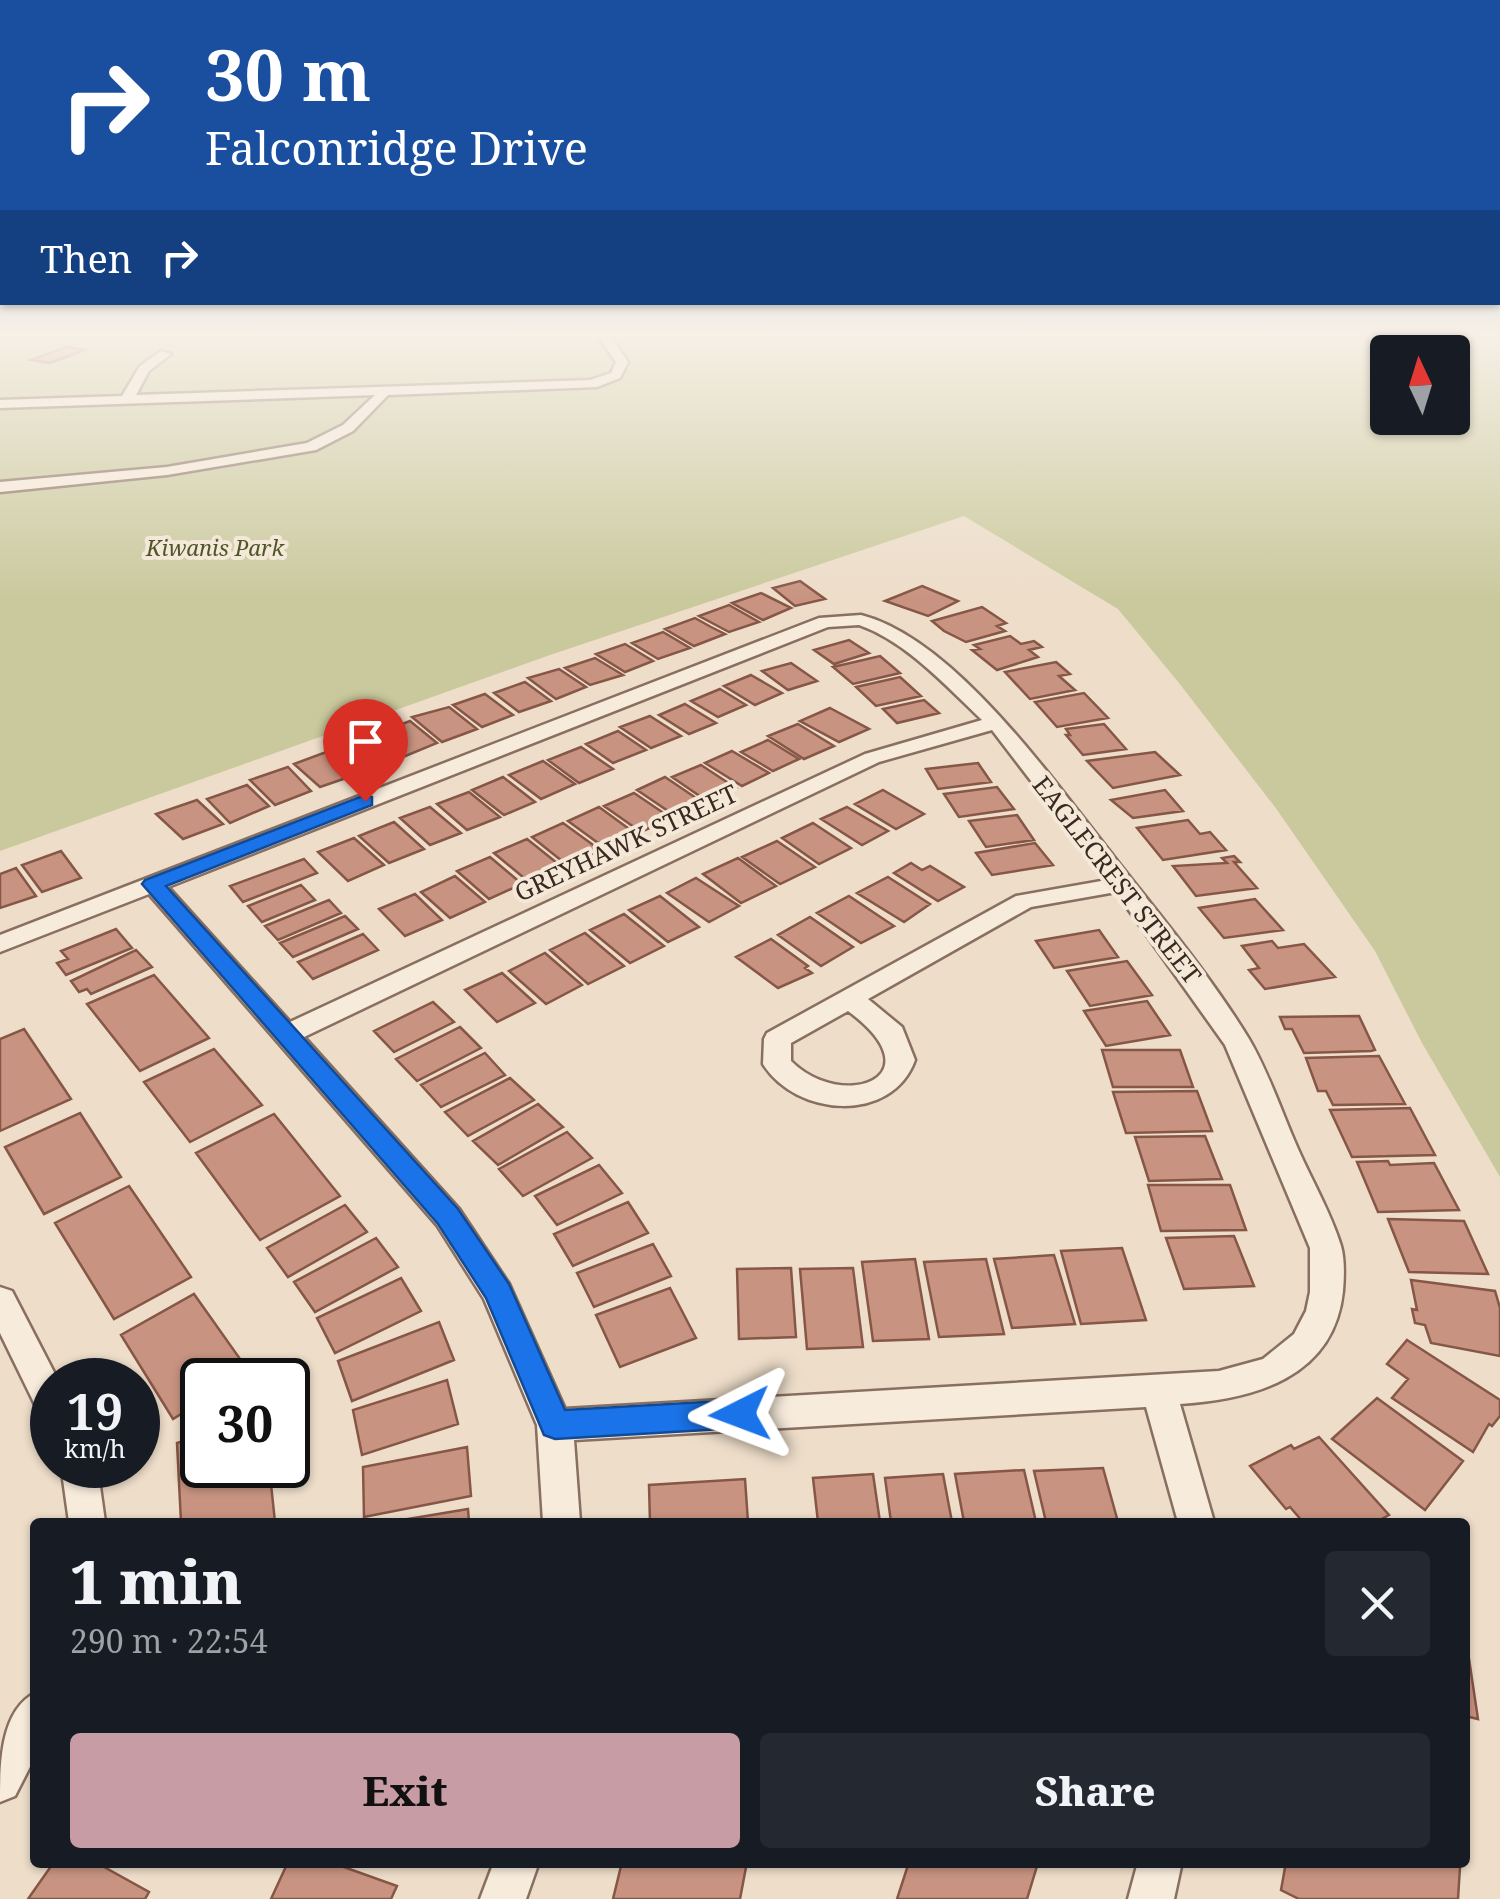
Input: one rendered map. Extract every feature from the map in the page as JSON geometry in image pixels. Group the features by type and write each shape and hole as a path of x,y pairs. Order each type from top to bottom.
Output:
{"street":[{"path":"0,487 166,471 310,447 355,421"},
{"name":"EAGLECREST STREET","path":"0,944 826,622 860,620 884,628 942,672 996,722 1174,950 1238,1043 1326,1248 1329,1277 1321,1326 1294,1356 1252,1380 1159,1391 555,1424"},
{"name":"GREYHAWK STREET","path":"287,1034 872,758 996,722"},
{"path":"153,884 448,1216 498,1293 555,1424 561,1518"},
{"path":"850,999 898,1042 900,1066 894,1077 868,1093 851,1097 833,1097 798,1086 777,1064 777,1039 1024,901 1122,884"},
{"path":"0,1300 30,1360"},
{"path":"1159,1391 1195,1518"},
{"path":"82,1488 86,1518"},
{"path":"0,1782 30,1724"},
{"path":"503,1899 515,1868"},
{"path":"1151,1899 1159,1868"}],"green space":[{"name":"Kiwanis Park","path":"0,421 1370,421 1370,435 1470,435 1470,421 1500,421 1500,1177 1422,1043 1375,951 1275,807 1179,683 1118,609 964,516 550,655 0,851"}],"building":[{"path":"800,581 825,599 795,606 773,588"},
{"path":"922,586 958,601 928,616 885,601"},
{"path":"761,593 791,608 763,620 732,603"},
{"path":"729,605 759,622 729,632 699,616"},
{"path":"982,607 1006,623 997,626 1005,631 966,642 932,621"},
{"path":"695,618 725,634 694,646 665,629"},
{"path":"663,632 690,648 658,659 632,643"},
{"path":"1010,636 1021,644 1034,641 1042,647 1029,650 1038,657 997,670 972,650 980,649 974,645"},
{"path":"849,640 869,653 834,664 814,650"},
{"path":"625,644 653,661 625,672 596,654"},
{"path":"880,656 900,673 853,684 833,667"},
{"path":"595,658 623,675 590,685 565,668"},
{"path":"1056,662 1070,674 1059,676 1075,690 1030,699 1005,672"},
{"path":"791,663 817,681 788,690 762,671"},
{"path":"559,669 586,687 556,699 528,678"},
{"path":"751,675 782,693 755,705 724,686"},
{"path":"900,677 921,696 876,706 856,687"},
{"path":"525,682 551,701 519,712 494,693"},
{"path":"720,689 746,705 718,717 691,701"},
{"path":"1084,693 1108,718 1057,727 1035,702"},
{"path":"485,694 513,715 482,727 453,705"},
{"path":"924,700 939,713 897,723 883,709"},
{"path":"685,704 716,723 689,734 659,715"},
{"path":"449,707 477,729 442,742 412,717"},
{"path":"830,708 869,729 839,742 800,721"},
{"path":"650,716 681,736 651,748 620,727"},
{"path":"410,721 437,743 403,757 376,734"},
{"path":"798,724 834,746 804,759 768,736"},
{"path":"1104,724 1126,749 1083,755 1066,735 1070,735 1066,729"},
{"path":"618,731 646,750 613,763 586,744"},
{"path":"366,733 397,759 363,772 336,748 349,744 345,740"},
{"path":"768,740 799,759 773,771 741,752"},
{"path":"581,747 613,769 579,783 548,760"},
{"path":"329,751 355,775 320,787 294,764"},
{"path":"732,751 769,773 742,786 705,763"},
{"path":"1155,752 1180,775 1113,788 1087,761"},
{"path":"543,761 575,784 541,799 509,775"},
{"path":"978,763 991,782 938,789 926,769"},
{"path":"701,765 736,788 707,801 672,777"},
{"path":"288,767 311,791 275,805 250,780"},
{"path":"503,777 535,802 504,815 472,790"},
{"path":"665,777 702,802 674,815 637,790"},
{"path":"247,785 269,806 230,823 207,799"},
{"path":"997,787 1014,809 959,817 944,794"},
{"path":"883,790 924,814 896,829 855,804"},
{"path":"1165,790 1183,811 1133,818 1111,800"},
{"path":"469,792 500,817 467,830 437,804"},
{"path":"634,793 671,818 641,832 604,806"},
{"path":"197,800 223,824 183,839 156,814"},
{"path":"430,807 461,833 430,845 400,818"},
{"path":"599,807 636,834 605,848 568,821"},
{"path":"847,807 888,831 862,845 821,819"},
{"path":"1017,815 1034,840 986,847 969,821"},
{"path":"1188,820 1200,834 1210,832 1226,850 1163,860 1137,828"},
{"path":"394,822 424,849 389,863 359,836"},
{"path":"563,823 600,850 567,865 532,837"},
{"path":"813,823 851,848 819,864 782,838"},
{"path":"354,838 384,865 348,881 318,852"},
{"path":"527,839 562,867 529,882 494,853"},
{"path":"777,841 815,867 780,884 742,857"},
{"path":"1035,843 1053,865 992,875 976,853"},
{"path":"61,851 81,878 42,892 22,865"},
{"path":"1234,856 1240,862 1234,862 1257,888 1196,896 1173,866 1227,863 1222,858"},
{"path":"490,857 522,884 489,899 457,871"},
{"path":"738,858 776,886 741,903 703,874"},
{"path":"304,859 317,873 243,902 230,886"},
{"path":"911,863 922,870 930,866 964,887 938,901 894,873"},
{"path":"16,868 36,896 0,908 0,874"},
{"path":"455,876 485,902 450,918 421,892"},
{"path":"888,877 930,904 904,922 857,893"},
{"path":"696,878 739,906 709,922 667,893"},
{"path":"301,885 315,900 262,922 248,906"},
{"path":"415,894 442,920 405,936 379,909"},
{"path":"660,896 699,927 668,942 629,910"},
{"path":"849,896 894,926 861,943 817,913"},
{"path":"1255,899 1283,930 1224,938 1199,908"},
{"path":"329,900 341,913 278,940 265,926"},
{"path":"624,914 664,946 630,963 590,930"},
{"path":"345,916 358,929 293,957 280,943"},
{"path":"810,917 853,947 821,966 778,935"},
{"path":"116,929 132,948 66,975 57,963 68,959 61,951"},
{"path":"1099,930 1118,957 1054,968 1036,941"},
{"path":"585,933 624,966 588,984 550,950"},
{"path":"363,934 378,950 313,979 298,962"},
{"path":"771,939 812,973 778,988 736,957"},
{"path":"1272,941 1278,948 1304,944 1335,977 1265,989 1249,970 1259,968 1242,946"},
{"path":"136,950 152,967 91,994 87,989 79,992 71,981"},
{"path":"545,953 582,985 546,1004 509,971"},
{"path":"1127,961 1152,995 1090,1006 1067,971"},
{"path":"502,973 535,1003 497,1022 465,990"},
{"path":"154,975 209,1038 140,1071 87,1004"},
{"path":"1147,1001 1170,1035 1106,1046 1084,1011"},
{"path":"433,1002 454,1022 394,1052 374,1031"},
{"path":"1359,1016 1375,1050 1304,1053 1292,1029 1285,1029 1280,1017"},
{"path":"460,1027 481,1048 417,1081 396,1059"},
{"path":"24,1029 71,1099 0,1131 0,1039"},
{"path":"214,1049 262,1105 190,1142 144,1082"},
{"path":"1102,1050 1180,1050 1193,1087 1113,1087"},
{"path":"485,1053 505,1075 441,1107 421,1085"},
{"path":"1379,1056 1405,1104 1333,1105 1326,1091 1318,1091 1306,1058"},
{"path":"510,1078 534,1100 468,1136 445,1112"},
{"path":"1197,1091 1212,1131 1126,1133 1113,1092"},
{"path":"538,1104 563,1127 498,1165 473,1141"},
{"path":"1410,1108 1435,1155 1352,1157 1330,1110"},
{"path":"80,1113 121,1177 44,1214 5,1147"},
{"path":"274,1114 340,1196 260,1240 196,1153"},
{"path":"567,1132 592,1158 523,1196 499,1169"},
{"path":"1205,1136 1222,1179 1149,1181 1135,1137"},
{"path":"1388,1161 1390,1165 1434,1163 1459,1210 1378,1212 1357,1162"},
{"path":"599,1165 622,1193 557,1225 535,1196"},
{"path":"1148,1185 1230,1185 1246,1230 1161,1231"},
{"path":"129,1186 191,1277 114,1319 55,1223"},
{"path":"628,1202 648,1233 573,1266 554,1234"},
{"path":"345,1205 367,1232 288,1277 267,1248"},
{"path":"1388,1219 1464,1221 1488,1274 1409,1272"},
{"path":"1234,1236 1254,1286 1184,1289 1166,1238"},
{"path":"376,1238 398,1267 315,1312 294,1282"},
{"path":"653,1244 671,1276 594,1307 577,1273"},
{"path":"1122,1248 1146,1320 1081,1324 1061,1251"},
{"path":"1054,1255 1075,1324 1012,1328 994,1259"},
{"path":"915,1259 929,1339 873,1341 862,1262"},
{"path":"986,1259 1004,1334 939,1337 924,1262"},
{"path":"791,1268 796,1337 739,1339 737,1269"},
{"path":"853,1268 863,1347 807,1349 800,1269"},
{"path":"401,1278 421,1311 335,1353 317,1318"},
{"path":"1411,1280 1495,1291 1500,1308 1500,1356 1431,1343 1425,1325 1415,1323 1412,1309 1417,1310"},
{"path":"670,1288 696,1338 620,1367 596,1315"},
{"path":"194,1294 239,1358 180,1358 180,1415 173,1419 160,1398 160,1358 135,1358 121,1335"},
{"path":"439,1322 454,1360 352,1401 338,1361"},
{"path":"1407,1340 1500,1400 1500,1416 1492,1426 1489,1424 1473,1452 1392,1398 1408,1379 1387,1364"},
{"path":"447,1380 458,1424 362,1455 353,1410"},
{"path":"1377,1398 1463,1461 1425,1510 1332,1439"},
{"path":"1319,1437 1389,1515 1300,1518 1290,1507 1286,1509 1250,1466 1291,1445 1294,1449"},
{"path":"180,1442 180,1488 271,1488 275,1518 181,1518 177,1443"},
{"path":"467,1447 471,1496 364,1517 363,1467"},
{"path":"1103,1468 1117,1518 1045,1518 1034,1471"},
{"path":"1024,1470 1035,1518 963,1518 955,1474"},
{"path":"873,1474 879,1518 818,1518 813,1478"},
{"path":"943,1474 951,1518 890,1518 885,1478"},
{"path":"745,1479 748,1518 650,1518 649,1485"},
{"path":"468,1509 469,1518 414,1518"},
{"path":"1470,1665 1478,1719 1470,1717"},
{"path":"50,1868 106,1868 149,1892 145,1899 28,1899"},
{"path":"285,1868 347,1868 397,1886 391,1899 271,1899"},
{"path":"621,1868 746,1868 740,1899 613,1899"},
{"path":"907,1868 1036,1868 1027,1899 897,1899"},
{"path":"1285,1868 1460,1868 1458,1899 1299,1899 1281,1890"}],"route":[{"path":"365,801 153,884 448,1216 498,1293 555,1424 740,1414"}]}
